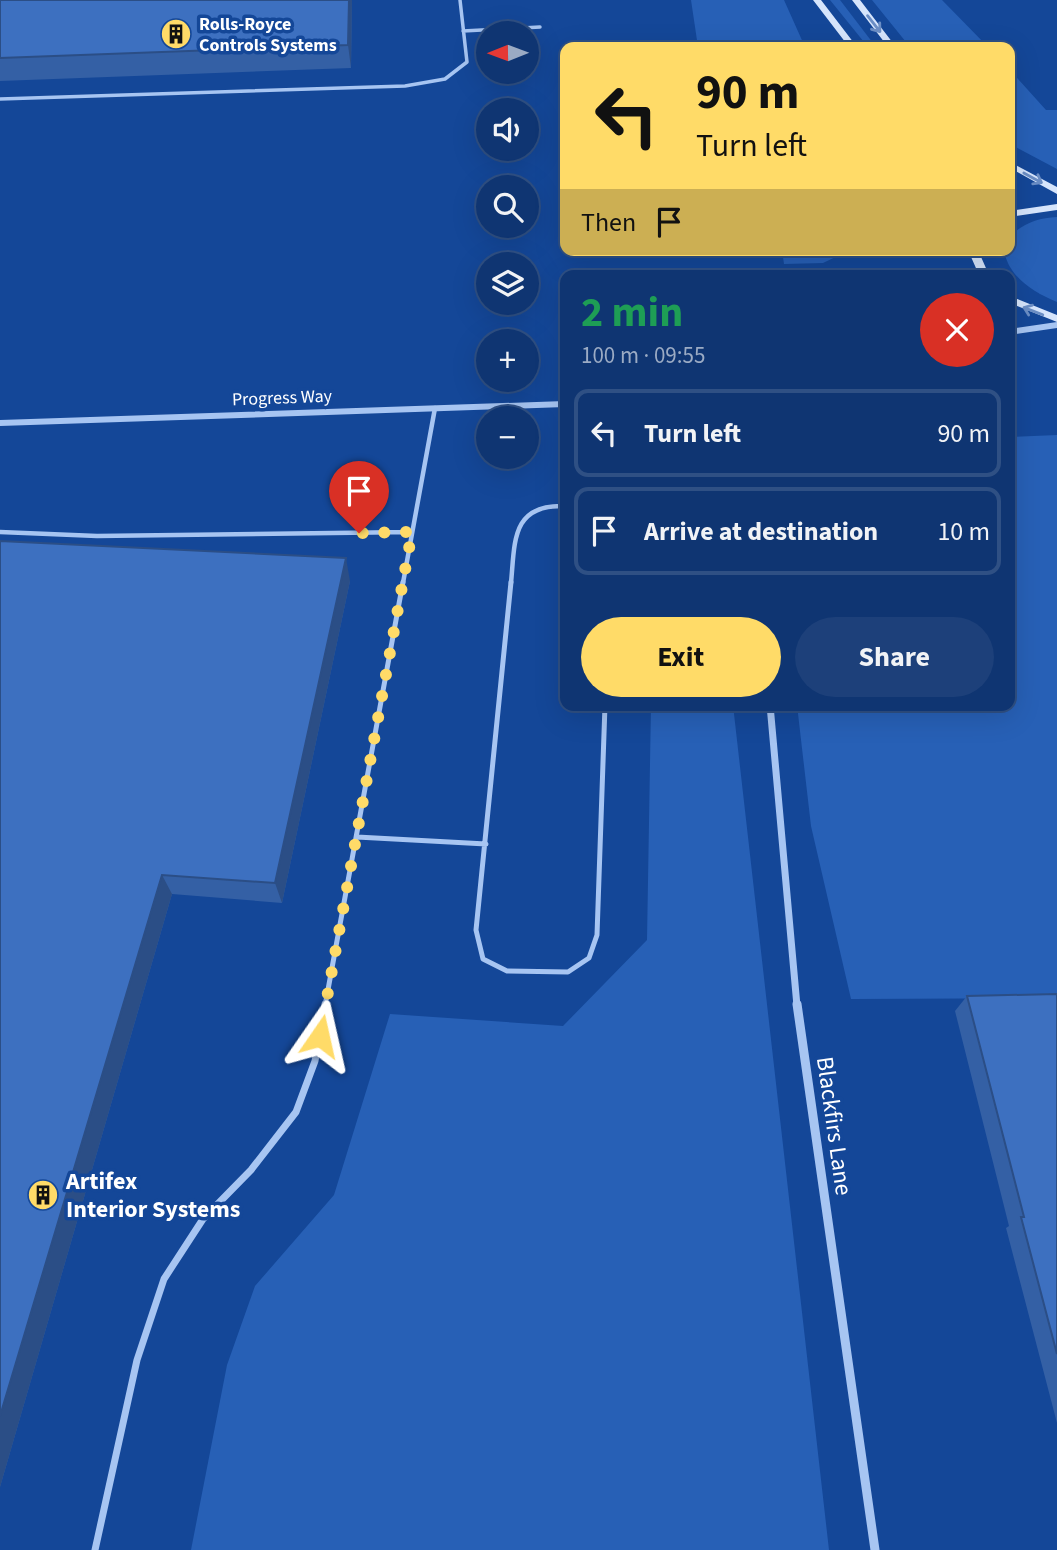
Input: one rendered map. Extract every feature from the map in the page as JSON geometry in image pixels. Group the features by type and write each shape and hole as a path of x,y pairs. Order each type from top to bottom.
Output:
{"main road":[{"path":"817,0 849,42"},
{"path":"856,0 888,42"},
{"path":"1015,167 1057,191"},
{"path":"1015,213 1057,207"},
{"path":"1015,301 1057,318"}],"street":[{"path":"1015,331 1057,325"},
{"name":"Progress Way","path":"0,423 560,404"},
{"name":"Blackfirs Lane","path":"771,711 796,998 875,1550"}],"lane":[{"path":"0,99 405,86 445,79 467,62 460,0"},
{"path":"463,31 540,27"},
{"path":"95,1550 137,1360 164,1279 203,1219 251,1170 296,1112 315,1061 435,408"},
{"path":"560,507 536,509 522,518 516,535 477,930 483,959 507,971 568,972 589,958 597,935 605,711"},
{"path":"0,532 97,536 412,532"},
{"path":"357,837 486,844"}],"shaded area":[{"path":"691,0 784,0 803,42 697,42"},
{"path":"830,0 840,0 872,42 864,42"},
{"path":"872,0 942,0 983,42 906,42"},
{"path":"1015,76 1046,110 1057,110 1057,169 1015,147"},
{"path":"1057,217 1057,302 1023,282 1015,270 1011,269 1006,256 1015,256 1015,232 1037,220"},
{"path":"783,256 838,256 823,263 784,264"},
{"path":"1057,435 1057,998 851,999 811,826 798,711 1015,711 1015,437"},
{"path":"651,711 734,711 829,1550 191,1550 227,1365 255,1286 334,1195 390,1014 563,1026 647,940"}],"building":[{"name":"Rolls-Royce Controls Systems","path":"0,0 349,0 348,45 0,58"},
{"name":"Artifex Interior Systems","path":"0,541 346,558 275,883 162,875 0,1416"},
{"path":"1057,994 1057,1354 967,996"}],"place":[{"name":"Rolls-Royce Controls Systems","path":"176,34"},
{"name":"Artifex Interior Systems","path":"43,1195"}],"route":[{"path":"320,1036 412,532 359,533"}]}
